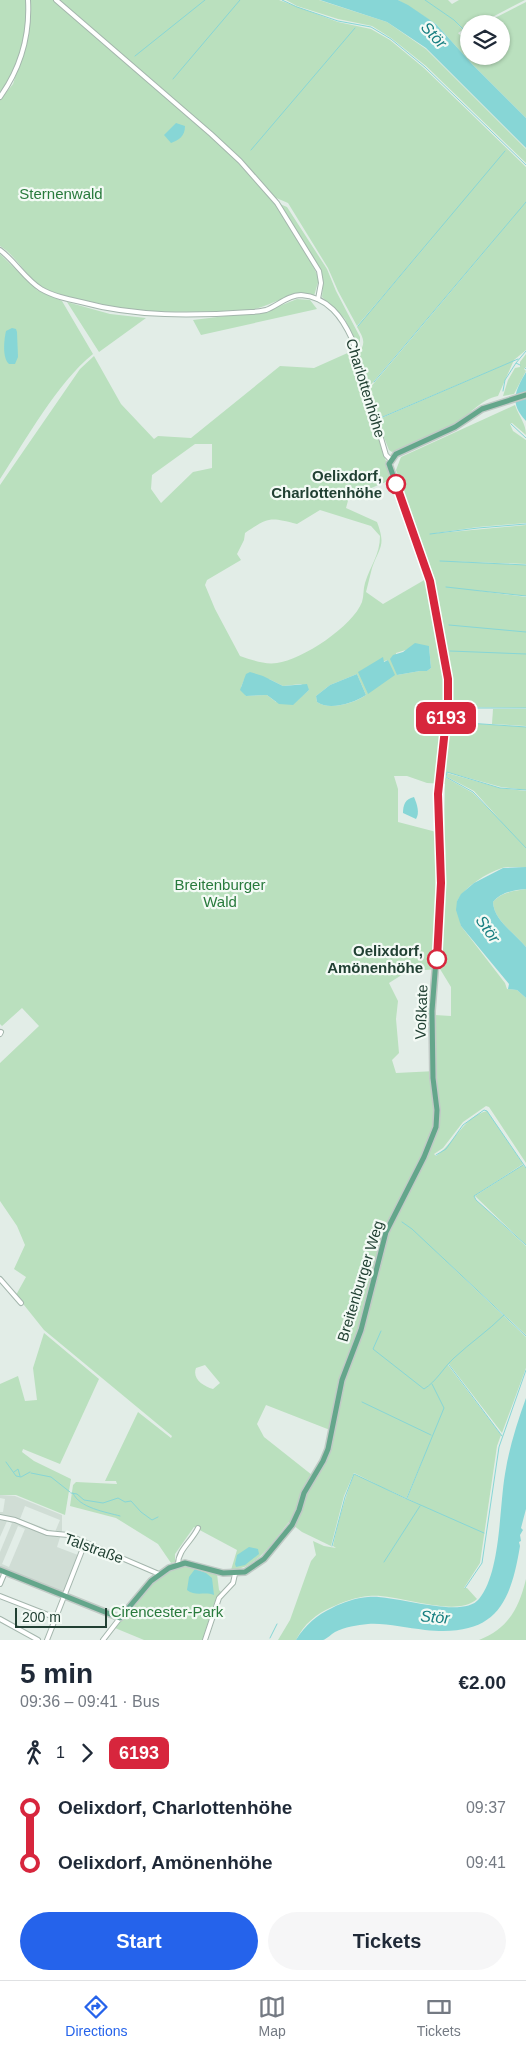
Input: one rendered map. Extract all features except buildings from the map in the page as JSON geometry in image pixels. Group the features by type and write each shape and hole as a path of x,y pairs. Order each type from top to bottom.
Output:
{"main road":[{"path":"391,460 396,454 455,427 482,409 526,395"},
{"name":"Voßkate","path":"391,460 389,464 391,473 430,581 448,679 448,701 439,786 441,895 432,1011 433,1078 437,1122"},
{"name":"Breitenburger Weg","path":"235,1574 247,1571 258,1564 284,1535 296,1517 304,1493 326,1455 342,1380 361,1330 383,1242 392,1219 424,1157 437,1122"},
{"path":"2,1571 120,1618 142,1591 160,1574 178,1564 192,1564 223,1573 235,1574"}],"street":[{"path":"0,98 11,82 24,44 29,16 28,0"},
{"path":"0,250 36,285 48,293 97,307 124,311 164,315 266,310 294,296 317,299 321,283 319,271 276,203 254,177 211,134 56,0"},
{"name":"Charlottenhöhe","path":"317,299 329,305 348,330 386,454 391,460"},
{"path":"0,1279 21,1303"},
{"name":"Talstraße","path":"0,1517 15,1520 47,1533 68,1535 160,1574"},
{"path":"178,1564 178,1557 193,1538 198,1528"},
{"path":"47,1640 86,1543"},
{"path":"0,1584 2,1571"},
{"path":"205,1640 219,1598 233,1583 235,1574"},
{"path":"0,1596 56,1618"},
{"path":"103,1640 120,1618"},
{"path":"0,1619 38,1640"}],"shaded area":[{"path":"0,1495 15,1496 62,1515 62,1531 57,1547 78,1555 63,1593 0,1567 0,1552 12,1523 7,1521 0,1537 0,1512 3,1512 5,1499 0,1498","holes":["25,1506 60,1520 55,1532 20,1519","18,1526 25,1529 9,1567 2,1564"]}],"green space":[{"path":"0,0 26,0 26,25 17,61 0,94"},
{"name":"Sternenwald","path":"29,0 279,0 338,22 371,29 390,40 424,68 526,167 526,350 514,360 498,396 480,404 447,430 424,441 392,452 389,450 377,420 513,361 377,419 369,389 517,213 369,387 358,353 361,350 363,340 357,327 447,221 357,326 328,268 288,203 274,197 241,160 238,163 276,204 314,268 319,279 314,296 289,296 251,310 161,312 95,304 54,293 38,284 0,246 0,100 13,84 28,38 31,16"},
{"path":"286,0 319,0 387,22 426,49 526,149 526,163 426,66 391,38 372,26 338,19 297,6"},
{"path":"398,0 448,0 452,4 459,0 525,0 496,15 460,15 460,26 454,20 460,27 460,32 458,33 460,35 460,51 436,24"},
{"path":"526,2 526,118 473,65 510,65 510,15 501,15"},
{"path":"280,204 287,207 327,269 336,291 360,337 360,344 357,348 345,319 322,297 321,270"},
{"path":"0,254 37,290 62,301 93,354 67,380 55,396 0,479"},
{"path":"297,299 310,300 317,309 201,335 193,320 267,311"},
{"path":"67,302 110,314 146,318 99,352"},
{"name":"Breitenburger Wald","path":"352,351 390,473 410,510 396,470 401,457 515,405 526,431 526,435 512,423 510,424 513,431 526,440 526,523 429,534 526,525 526,564 442,561 526,565 526,596 473,590 526,597 526,708 454,707 453,722 526,727 526,790 501,787 447,772 445,777 473,793 502,822 474,791 447,777 447,773 500,788 526,791 526,867 505,867 489,874 476,881 457,901 461,926 505,983 507,989 517,990 526,998 526,1163 489,1107 486,1106 463,1122 443,1148 434,1154 436,1156 442,1151 472,1118 487,1111 523,1164 474,1196 526,1246 526,1335 432,1248 526,1337 526,1368 502,1433 448,1365 501,1435 497,1446 480,1563 464,1588 467,1588 477,1599 455,1607 381,1596 359,1597 321,1613 307,1624 296,1640 278,1640 290,1620 311,1561 316,1555 313,1541 324,1546 336,1548 333,1546 337,1528 354,1474 381,1486 354,1473 344,1496 331,1546 302,1532 289,1522 257,1559 249,1565 231,1570 237,1550 194,1527 175,1554 175,1562 171,1563 158,1544 116,1518 70,1506 73,1485 76,1482 117,1484 116,1481 105,1481 138,1412 171,1438 172,1436 44,1330 16,1295 26,1277 14,1269 25,1245 17,1226 0,1201 0,1063 39,1026 22,1008 2,1026 0,1024 0,485 80,369 94,356 121,404 154,439 158,436 191,438 280,366 314,368","holes":["195,444 212,444 212,468 193,472 161,503 151,489 152,475","391,480 407,516 426,579 383,604 366,592 372,568 381,546 381,536 377,522 346,508 349,497","320,510 371,526 380,536 380,543 365,583 362,602 348,621 326,640 300,656 277,663 263,663 240,656 215,609 205,585 207,580 241,560 237,554 244,540 245,533 265,521 297,524","429,646 431,668 427,671 397,675 396,653","388,660 392,676 368,693 359,672 371,665","357,674 366,695 355,701 335,706 322,705 317,702 316,696 330,685","269,679 283,686 301,684 309,690 293,704 276,702 267,695 246,696 241,687 244,680","394,776 407,776 427,783 445,784 444,834 398,822 398,789","440,969 451,987 451,1016 435,1015 436,1071 396,1073 392,1060 399,1053 396,1019 398,1001 389,983 408,971","205,1365 220,1383 213,1389 202,1384 196,1376 196,1368","266,1405 330,1430 326,1450 314,1475 264,1437 257,1424","426,1452 407,1499 406,1498"]},
{"path":"526,354 526,367 524,369 526,371 514,394 503,396 508,380 515,368 520,367 520,362"},
{"path":"493,709 526,709 526,726 492,724"},
{"path":"526,889 526,947 501,921 494,909 493,902 504,894"},
{"path":"523,1165 526,1168 526,1245 475,1196"},
{"path":"44,1333 99,1379 60,1464 23,1449 22,1452 34,1461 71,1479 65,1515 16,1495 0,1495 0,1384 18,1376 25,1401 37,1400 33,1368"},
{"name":"Cirencester-Park","path":"181,1566 217,1574 219,1590 221,1592 214,1604 204,1640 144,1640 115,1628 157,1579"},
{"path":"526,1579 526,1640 479,1640 505,1624 516,1608"}],"water":[{"name":"Stör","path":"320,0 398,0 436,24 460,51 460,65 473,65 526,118 526,148 426,48 387,22"},
{"path":"176,123 185,126 185,129 181,137 171,143 164,135"},
{"path":"12,328 16,329 17,332 18,357 15,364 9,364 5,358 4,344 6,331"},
{"path":"526,372 526,421 517,408 516,397 519,385"},
{"path":"415,643 429,646 431,668 427,671 397,675 390,659 393,655 403,652"},
{"path":"383,657 384,662 388,660 395,675 368,694 358,672"},
{"path":"250,672 283,686 307,684 309,690 293,705 279,704 267,695 246,696 240,690 246,674"},
{"path":"357,674 366,695 355,701 335,706 322,705 317,702 316,696 330,685"},
{"path":"414,797 418,811 416,819 403,813 405,803 408,799"},
{"name":"Stör","path":"526,867 526,889 504,894 493,902 494,909 501,921 526,947 526,998 517,990 508,989 509,984 461,926 456,910 457,901 461,894 474,883 503,868"},
{"name":"Stör","path":"526,1398 526,1509 521,1528 523,1530 520,1535 521,1541 519,1542 520,1546 511,1586 495,1614 483,1623 468,1628 448,1631 368,1624 343,1629 323,1640 296,1640 307,1625 321,1614 359,1598 380,1597 443,1607 470,1605 479,1599 492,1573 507,1464"},
{"path":"249,1547 258,1549 259,1554 245,1565 236,1567 237,1555"},
{"path":"195,1569 206,1573 212,1578 214,1595 194,1593 187,1590 189,1577"}],"waterway":[{"path":"135,56 205,0"},
{"path":"173,79 240,0"},
{"path":"282,0 338,21 371,27 391,39 425,67 526,165"},
{"path":"425,0 460,26"},
{"path":"251,150 355,28"},
{"path":"358,326 505,151"},
{"path":"374,382 526,202"},
{"path":"516,363 526,351"},
{"path":"378,419 518,359"},
{"path":"503,391 505,380 516,363 520,365"},
{"path":"511,424 526,438"},
{"path":"430,534 526,524"},
{"path":"440,561 526,565"},
{"path":"446,587 526,596"},
{"path":"449,625 526,632"},
{"path":"450,651 526,654"},
{"path":"454,708 526,708"},
{"path":"453,722 526,727"},
{"path":"526,790 500,788 447,772 446,777 473,792 526,848"},
{"path":"436,1155 446,1149 463,1125 484,1110 487,1111 526,1168"},
{"path":"523,1165 474,1196 476,1200 526,1245"},
{"path":"402,1222 412,1229 526,1336"},
{"path":"381,1331 373,1349 424,1389 433,1382 454,1358 504,1315"},
{"path":"449,1365 502,1436"},
{"path":"465,1588 482,1563 499,1447 526,1370"},
{"path":"407,1498 444,1408 432,1384"},
{"path":"362,1402 431,1435"},
{"path":"6,1462 16,1476 21,1477 30,1472"},
{"path":"14,1472 18,1469 20,1476"},
{"path":"31,1473 51,1477 70,1492"},
{"path":"332,1546 345,1497 354,1474 484,1533"},
{"path":"71,1493 77,1494 84,1500 103,1503 118,1498 125,1502 131,1501 152,1520 158,1517"},
{"path":"73,1493 76,1498 87,1506 120,1516"},
{"path":"384,1562 420,1506"},
{"path":"270,1638 277,1624"}],"bus line":[{"name":"6193","path":"396,484 430,581 440,644 448,679 448,701 438,794 441,895 437,959"}],"place":[{"name":"Oelixdorf, Charlottenhöhe","path":"396,484"},
{"name":"Oelixdorf, Amönenhöhe","path":"437,959"}]}
